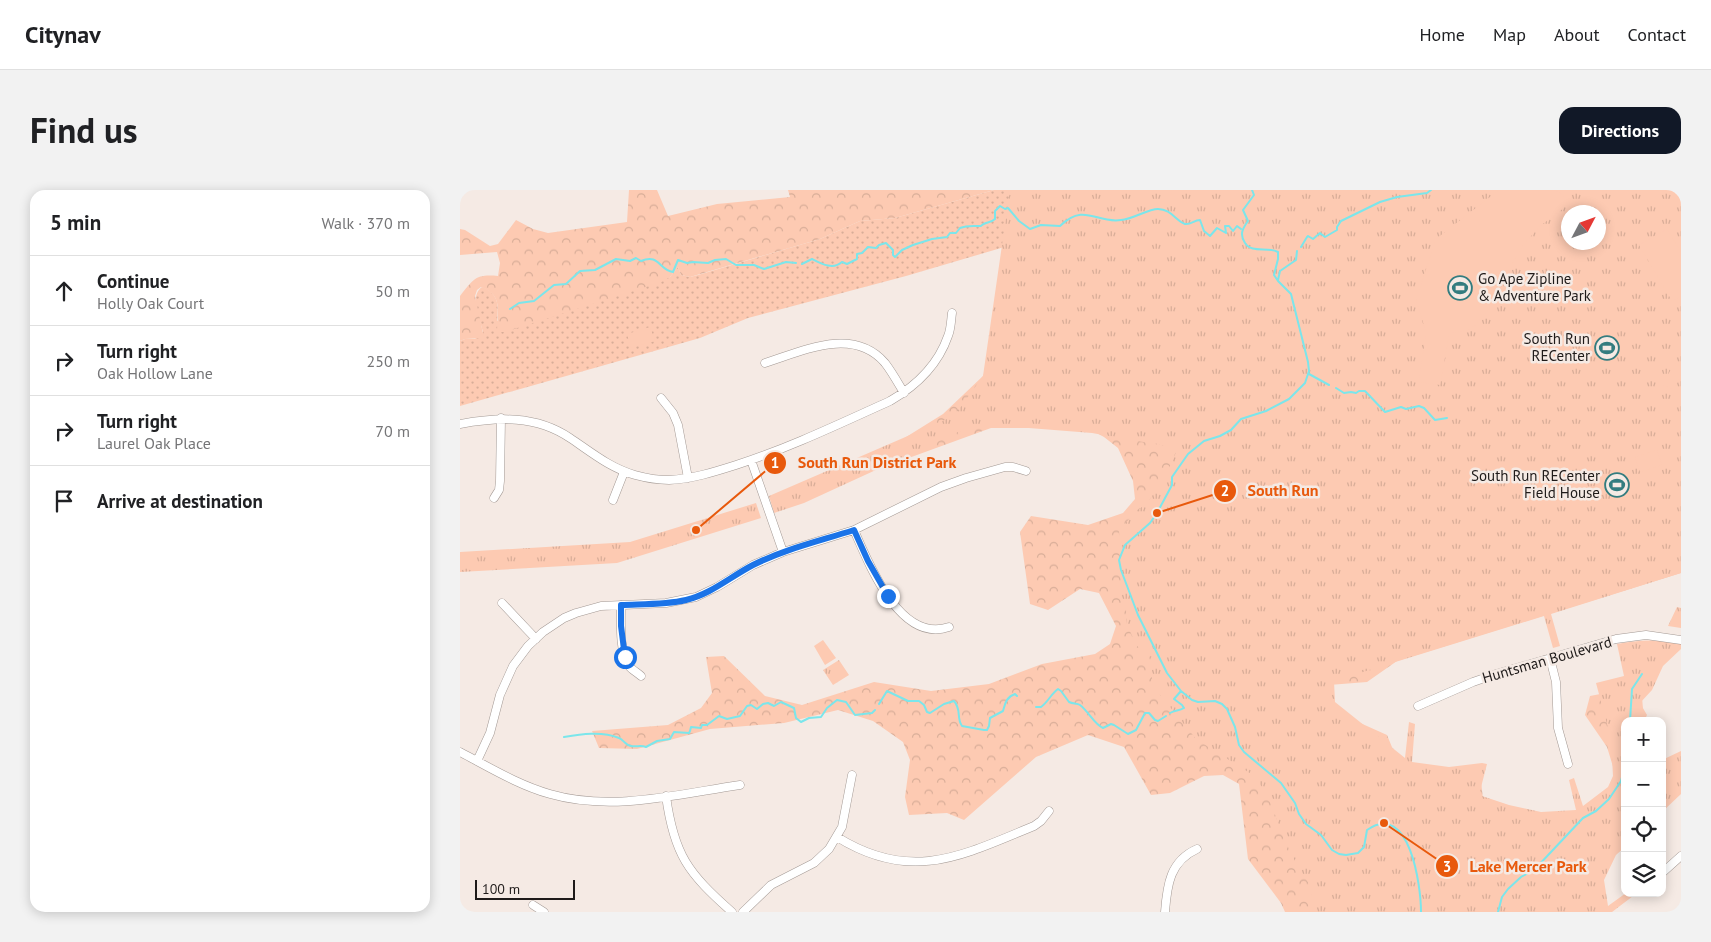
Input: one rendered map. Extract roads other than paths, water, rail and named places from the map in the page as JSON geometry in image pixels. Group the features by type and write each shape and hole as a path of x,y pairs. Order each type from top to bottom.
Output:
{"street":[{"path":"460,424 488,418 525,419 550,427 604,462 624,472 670,480 706,475 797,443 904,393 925,374 938,356 949,335 952,313"},
{"path":"765,363 826,345 841,343 856,345 871,351 880,358 904,393"},
{"path":"661,398 673,413 678,425 688,478"},
{"path":"494,498 500,480 501,418"},
{"path":"751,460 783,552"},
{"path":"477,761 490,733 500,696 520,655 554,624 576,613 601,606 666,603 696,597 718,587 753,565 783,552 854,530 919,497 966,478 1005,467 1026,471"},
{"path":"613,500 624,472"},
{"path":"854,530 876,578 899,610 923,628 936,630 949,627"},
{"path":"502,604 536,639"},
{"path":"621,605 621,626 625,657 629,666 641,676"},
{"name":"Huntsman Boulevard","path":"1418,706 1473,682 1616,639 1631,636 1657,636 1681,640"},
{"path":"1550,658 1556,682 1558,728 1568,764"},
{"path":"460,752 529,787 568,798 611,802 740,785"},
{"path":"743,912 771,885 819,859 829,849 838,836 846,813 852,775"},
{"path":"666,796 671,829 680,854 695,877 732,912"},
{"path":"838,836 861,850 890,860 934,861 965,853 1034,826 1049,811"},
{"path":"1165,912 1166,895 1175,868 1181,859 1197,850"},
{"path":"1666,869 1681,856"},
{"path":"533,905 544,912"}],"waterway":[{"path":"1252,190 1254,195 1243,210 1248,221 1243,229 1242,237 1245,243 1252,248 1278,252 1274,275 1291,294 1308,362 1309,371 1305,383 1289,399 1266,411 1241,419 1231,430 1204,441 1188,454 1172,477 1172,485 1157,513 1150,523 1125,545 1119,560 1121,570 1138,615 1167,673 1181,691 1192,700 1198,702 1215,701 1227,709 1235,727 1239,745 1244,752 1281,783 1295,803 1299,814 1306,824 1321,835 1332,850 1346,855 1358,853 1364,847 1367,830 1382,824 1394,827 1403,836 1415,867 1419,884 1421,912"},
{"path":"1301,247 1308,236 1313,239 1320,233 1325,237 1337,230 1341,221 1380,202 1397,197 1427,193 1431,190"},
{"path":"802,264 812,259 831,266 842,262 847,264 857,259 857,254 862,253 868,247 876,248 886,243 893,250 895,257 902,250 913,245 947,237 950,233 956,233 963,227 981,226 992,221 995,219 995,211 1000,206 1005,209 1008,208 1019,221 1030,229 1041,225 1060,226 1077,216 1084,215 1121,220 1158,209 1170,213 1185,224 1200,220 1204,231 1210,236 1217,228 1226,233 1225,226 1229,226 1233,231 1237,226 1241,229"},
{"path":"1278,280 1280,271 1296,260 1297,251"},
{"path":"510,309 519,303 534,301 554,285 566,284 580,271 595,270 616,259 630,261 636,258 641,261 652,259 668,271 673,272 678,260 687,263 708,263 726,259 736,265 754,265 764,269 786,262 796,263"},
{"path":"1309,374 1329,385"},
{"path":"1336,388 1344,393 1365,391 1385,412 1401,407 1406,409 1419,406 1424,408 1435,420 1447,418"},
{"path":"1630,717 1632,689 1642,674"},
{"path":"1036,707 1041,707 1058,689 1069,702 1079,704 1103,728 1111,724 1128,734 1136,730 1145,713 1149,713 1158,721 1166,716"},
{"path":"879,704 887,691 908,701 919,701 924,705 927,712 930,713 944,704 954,701 958,708 959,720 962,726 987,730 990,718 1003,711 1006,701 1010,697 1015,694 1017,696"},
{"path":"1170,713 1184,708 1174,699 1181,691"},
{"path":"564,737 584,734 606,734 620,739 629,745 646,747 657,741 670,739 674,732 689,733 691,727 701,728 702,725 707,725 719,716 727,719 740,716 747,706 751,705 757,709 763,704 768,703 774,706 781,702 794,708 796,718 801,722 809,718 821,717 827,708 837,700 846,702 855,715 872,713 875,710"},
{"path":"1498,912 1502,897 1508,889 1521,877 1535,869 1583,818 1596,811 1609,799 1621,781"}],"place":[{"name":"Go Ape Zipline & Adventure Park","path":"1460,288"},
{"name":"South Run RECenter","path":"1607,348"},
{"name":"South Run RECenter Field House","path":"1617,485"},
{"name":"South Run","path":"1157,513"},
{"name":"South Run District Park","path":"696,530"},
{"name":"Lake Mercer Park","path":"1384,823"}]}
